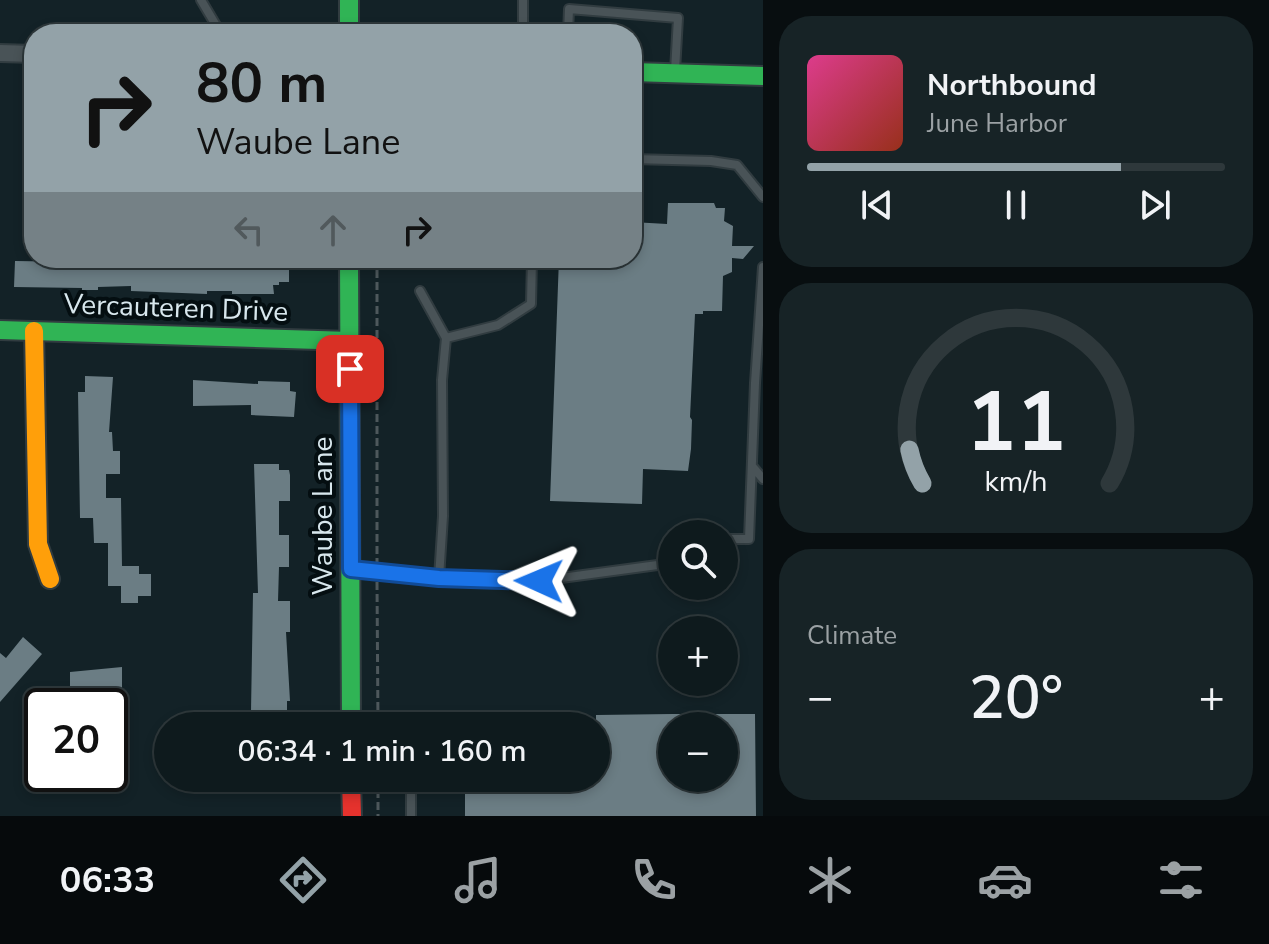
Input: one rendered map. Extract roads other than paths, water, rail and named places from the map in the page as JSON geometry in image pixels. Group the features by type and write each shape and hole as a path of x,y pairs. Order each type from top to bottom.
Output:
{"street":[{"path":"349,0 349,24"},
{"path":"0,53 24,54"},
{"path":"642,72 763,76"},
{"name":"Waube Lane","path":"349,268 351,712"},
{"name":"Vercauteren Drive","path":"0,330 350,341"},
{"path":"34,331 38,544 50,579"},
{"path":"351,792 352,816"}],"lane":[{"path":"201,0 215,24"},
{"path":"523,0 523,24"},
{"path":"568,24 569,9 678,18 675,73"},
{"path":"642,159 711,161 737,165 763,197"},
{"path":"738,539 749,539 763,267"},
{"path":"446,338 498,325 531,304 532,268"},
{"path":"420,291 446,338 442,380 443,516 439,578"},
{"path":"752,466 763,479"},
{"path":"351,569 439,578 539,581 658,565"},
{"path":"411,792 411,816"}]}
